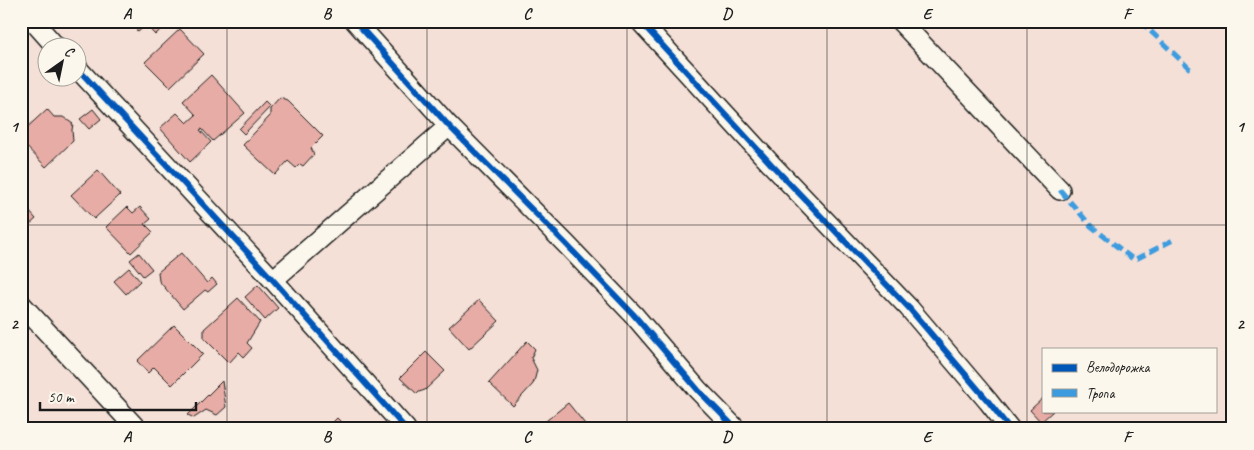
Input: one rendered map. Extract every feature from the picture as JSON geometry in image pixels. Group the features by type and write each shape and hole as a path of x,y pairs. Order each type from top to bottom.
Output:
{"street":[{"path":"33,21 48,38"},
{"path":"355,21 449,126 634,314 698,390 736,429"},
{"path":"640,21 771,164 909,308 1010,429"},
{"path":"900,21 1060,190"},
{"path":"88,80 273,280 406,429"},
{"path":"273,280 449,126"},
{"path":"21,304 137,429"}],"building":[{"path":"128,21 170,21 155,35 146,25 138,32"},
{"path":"180,29 204,54 170,87 145,62"},
{"path":"211,75 245,113 213,141 202,129 200,130 211,142 190,162 160,128 177,113 187,123 196,115 183,101"},
{"path":"280,98 288,101 323,136 311,148 314,154 303,166 300,164 296,168 288,161 275,175 243,145 270,116 270,109"},
{"path":"265,102 270,107 244,134 239,129"},
{"path":"47,109 54,117 63,117 73,124 73,141 46,167 21,141 21,133"},
{"path":"93,109 101,119 89,129 80,119"},
{"path":"98,170 120,195 94,219 71,195"},
{"path":"21,202 36,219 21,232"},
{"path":"127,207 133,213 140,207 151,219 145,224 153,232 131,253 106,227"},
{"path":"139,253 152,269 143,276 130,260"},
{"path":"181,253 207,283 212,278 217,284 208,292 205,290 183,309 159,281 158,272"},
{"path":"129,268 140,281 126,294 114,281"},
{"path":"258,285 278,308 265,320 245,297"},
{"path":"238,298 260,322 247,343 252,348 244,357 239,352 229,363 204,338 204,329"},
{"path":"479,300 499,321 469,349 449,327"},
{"path":"174,325 203,354 172,385 154,367 148,373 137,361"},
{"path":"527,341 535,349 531,358 537,370 533,384 513,406 489,383"},
{"path":"426,352 445,371 425,390 417,394 400,378"},
{"path":"222,381 226,407 217,415 206,410 194,418 188,415"},
{"path":"1042,399 1042,412 1052,412 1041,422 1030,410"},
{"path":"568,403 589,429 536,429"},
{"path":"337,418 348,429 326,429"}],"marked path":[{"path":"1140,21 1190,69"},
{"path":"1060,190 1091,226 1134,260 1175,239"}],"cycle path":[{"path":"355,21 449,126 633,314 698,390 736,429"},
{"path":"640,21 771,164 909,308 1010,429"},
{"path":"88,80 273,280 406,429"}]}
